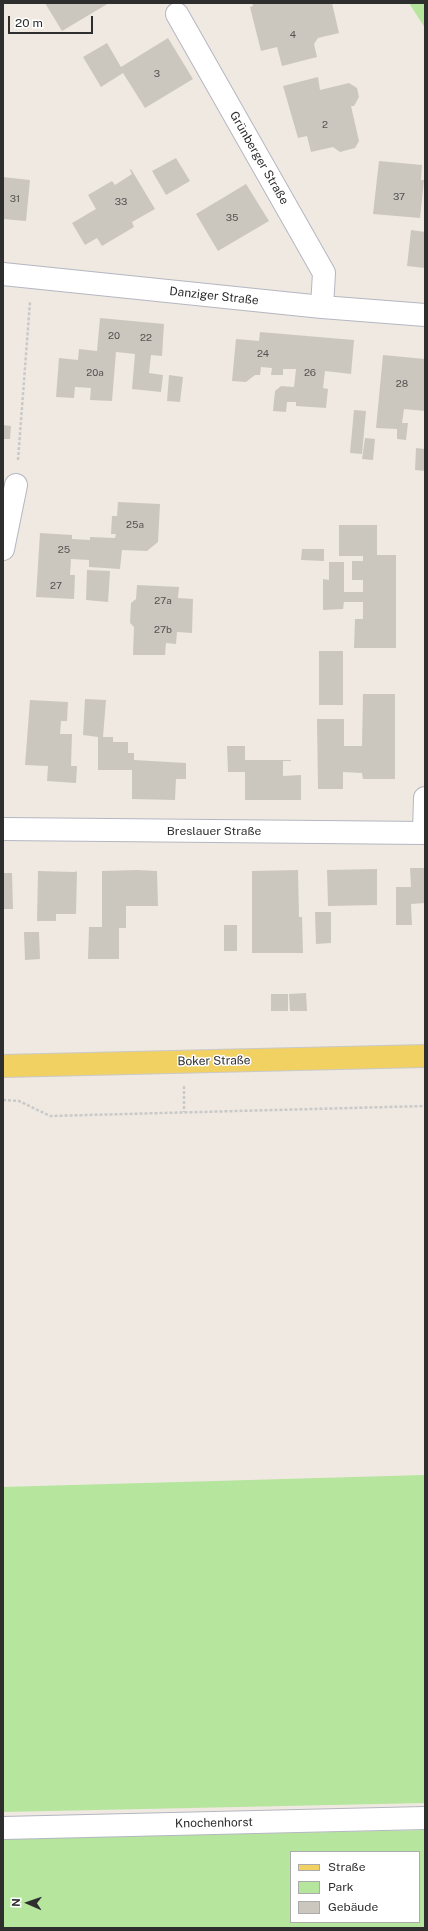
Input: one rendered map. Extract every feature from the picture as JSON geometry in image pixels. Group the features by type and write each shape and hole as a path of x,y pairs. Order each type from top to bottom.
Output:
{"main road":[{"name":"Boker Straße","path":"3,1066 425,1056"}],"street":[{"name":"Grünberger Straße","path":"177,14 324,273 322,307"},
{"name":"Danziger Straße","path":"3,274 322,307 425,315"},
{"path":"3,549 16,485"},
{"name":"Breslauer Straße","path":"3,829 425,833 425,798"},
{"name":"Knochenhorst","path":"3,1828 425,1818"}],"path":[{"path":"16,485 32,277"},
{"path":"3,1100 19,1101 50,1116 425,1106"}],"green space":[{"path":"409,3 425,3 425,28"},
{"path":"425,1475 425,1803 3,1812 3,1487"},
{"path":"425,1830 425,1928 3,1928 3,1839"}],"building":[{"path":"45,3 109,3 62,31"},
{"path":"252,3 332,3 339,33 318,38 314,44 317,57 282,66 277,47 261,51 250,7 253,6"},
{"path":"168,38 193,79 145,108 123,73 101,87 83,57 107,43 121,67"},
{"path":"318,77 320,90 349,83 357,88 359,97 354,106 351,106 359,141 355,148 340,152 333,147 311,152 307,136 298,138 283,86"},
{"path":"176,158 190,181 166,195 152,171"},
{"path":"379,161 422,165 421,180 424,180 420,218 373,214"},
{"path":"131,169 155,209 132,222 134,227 102,246 97,238 85,245 72,223 96,209 88,195 112,181 115,185 132,174"},
{"path":"3,177 30,180 26,221 3,219"},
{"path":"246,184 269,221 218,251 196,214"},
{"path":"411,230 425,232 425,268 407,266"},
{"path":"100,318 164,324 162,356 151,355 149,373 163,375 161,392 132,389 135,354 116,352 112,401 90,400 91,388 75,387 74,398 56,397 59,358 78,360 79,349 97,351"},
{"path":"260,332 354,340 351,374 325,371 323,388 328,389 326,408 296,406 296,402 287,402 286,412 273,411 275,391 281,386 294,387 296,369 283,369 283,375 271,375 272,368 261,367 260,375 255,375 246,382 232,381 236,339 259,341"},
{"path":"383,355 425,359 425,411 404,409 402,423 408,423 406,440 397,439 397,429 376,428"},
{"path":"169,375 183,377 180,402 167,401"},
{"path":"354,410 366,411 362,454 350,453"},
{"path":"3,425 11,426 10,439 3,439"},
{"path":"365,438 375,439 373,460 362,459"},
{"path":"416,448 425,449 425,471 415,470"},
{"path":"118,502 160,504 158,542 147,551 122,550 120,569 89,567 89,560 71,559 70,575 75,575 74,599 36,597 40,533 72,535 72,539 90,540 90,537 115,538 116,534 111,534 112,516 117,516"},
{"path":"339,525 377,525 377,555 396,555 396,648 354,648 355,619 363,619 363,602 344,602 343,609 323,610 323,579 329,580 329,562 344,562 344,592 363,592 363,580 352,580 352,561 363,561 363,556 339,556"},
{"path":"302,549 324,549 324,561 301,560"},
{"path":"87,570 110,571 108,602 86,600"},
{"path":"137,585 179,587 178,598 193,599 192,633 177,632 176,644 166,643 165,655 133,655 134,627 130,623 131,603 136,599"},
{"path":"319,651 343,651 343,705 319,705"},
{"path":"363,694 395,694 395,779 363,779 362,773 343,772 343,789 318,789 317,719 344,719 344,746 362,746"},
{"path":"85,699 106,700 103,737 113,737 113,742 128,742 128,753 134,753 134,760 186,763 186,779 176,779 175,800 132,799 132,770 98,770 98,737 83,735"},
{"path":"30,700 68,702 67,721 61,721 60,734 72,734 71,766 77,766 76,783 47,781 48,766 25,765"},
{"path":"227,746 245,746 245,760 291,760 283,761 283,776 301,775 301,800 245,800 245,772 228,772"},
{"path":"410,868 425,868 425,903 411,904 412,925 396,925 396,887 411,887"},
{"path":"377,869 377,905 328,906 327,870"},
{"path":"298,870 299,917 302,917 303,953 252,953 252,871"},
{"path":"38,871 77,871 76,914 56,914 56,921 37,921"},
{"path":"102,871 157,871 158,906 126,906 126,928 119,928 119,959 88,959 89,927 102,927"},
{"path":"3,873 12,873 13,909 3,909"},
{"path":"315,912 331,912 331,943 316,944"},
{"path":"224,925 237,925 237,951 224,951"},
{"path":"24,932 39,932 40,959 25,960"},
{"path":"306,993 307,1011 290,1011 289,994"},
{"path":"271,994 288,994 288,1011 271,1011"}]}
